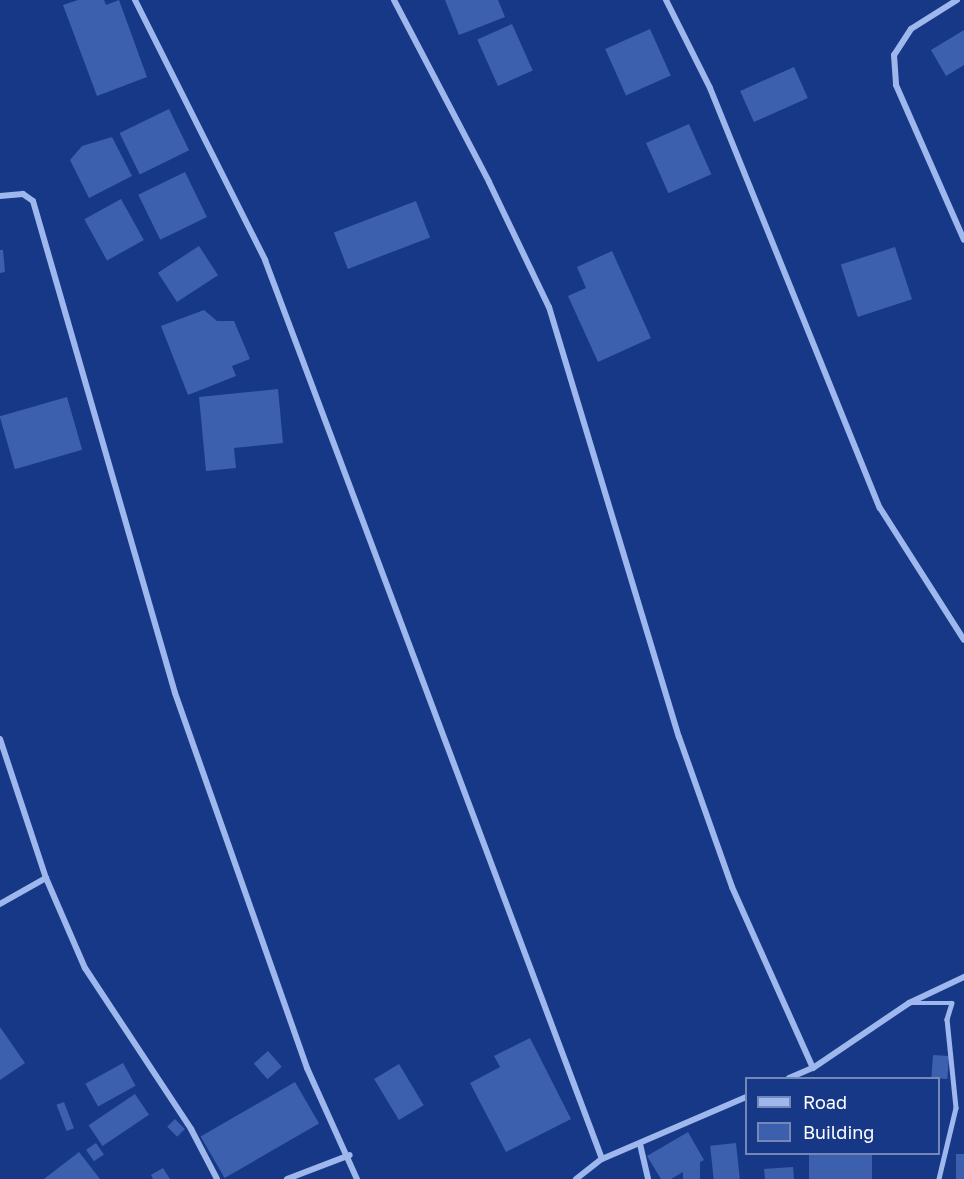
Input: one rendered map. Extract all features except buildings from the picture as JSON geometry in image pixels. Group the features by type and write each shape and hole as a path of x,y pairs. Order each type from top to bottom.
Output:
{"street":[{"path":"135,0 265,260 603,1159"},
{"path":"394,0 489,182 549,308 687,758 732,887 813,1068"},
{"path":"666,0 710,88 880,508 964,640"},
{"path":"957,0 911,29 894,56 896,85 964,240"},
{"path":"0,196 24,194 33,201 176,693 307,1068 350,1155 357,1179"},
{"path":"0,739 46,878 85,968 191,1129 217,1179"},
{"path":"0,904 46,878"},
{"path":"791,1077 813,1068 909,1003 964,977"},
{"path":"576,1179 603,1159 745,1098"},
{"path":"640,1144 648,1179"},
{"path":"288,1179 350,1155"}],"lane":[{"path":"909,1003 952,1003 947,1019 956,1108 939,1179"}]}
